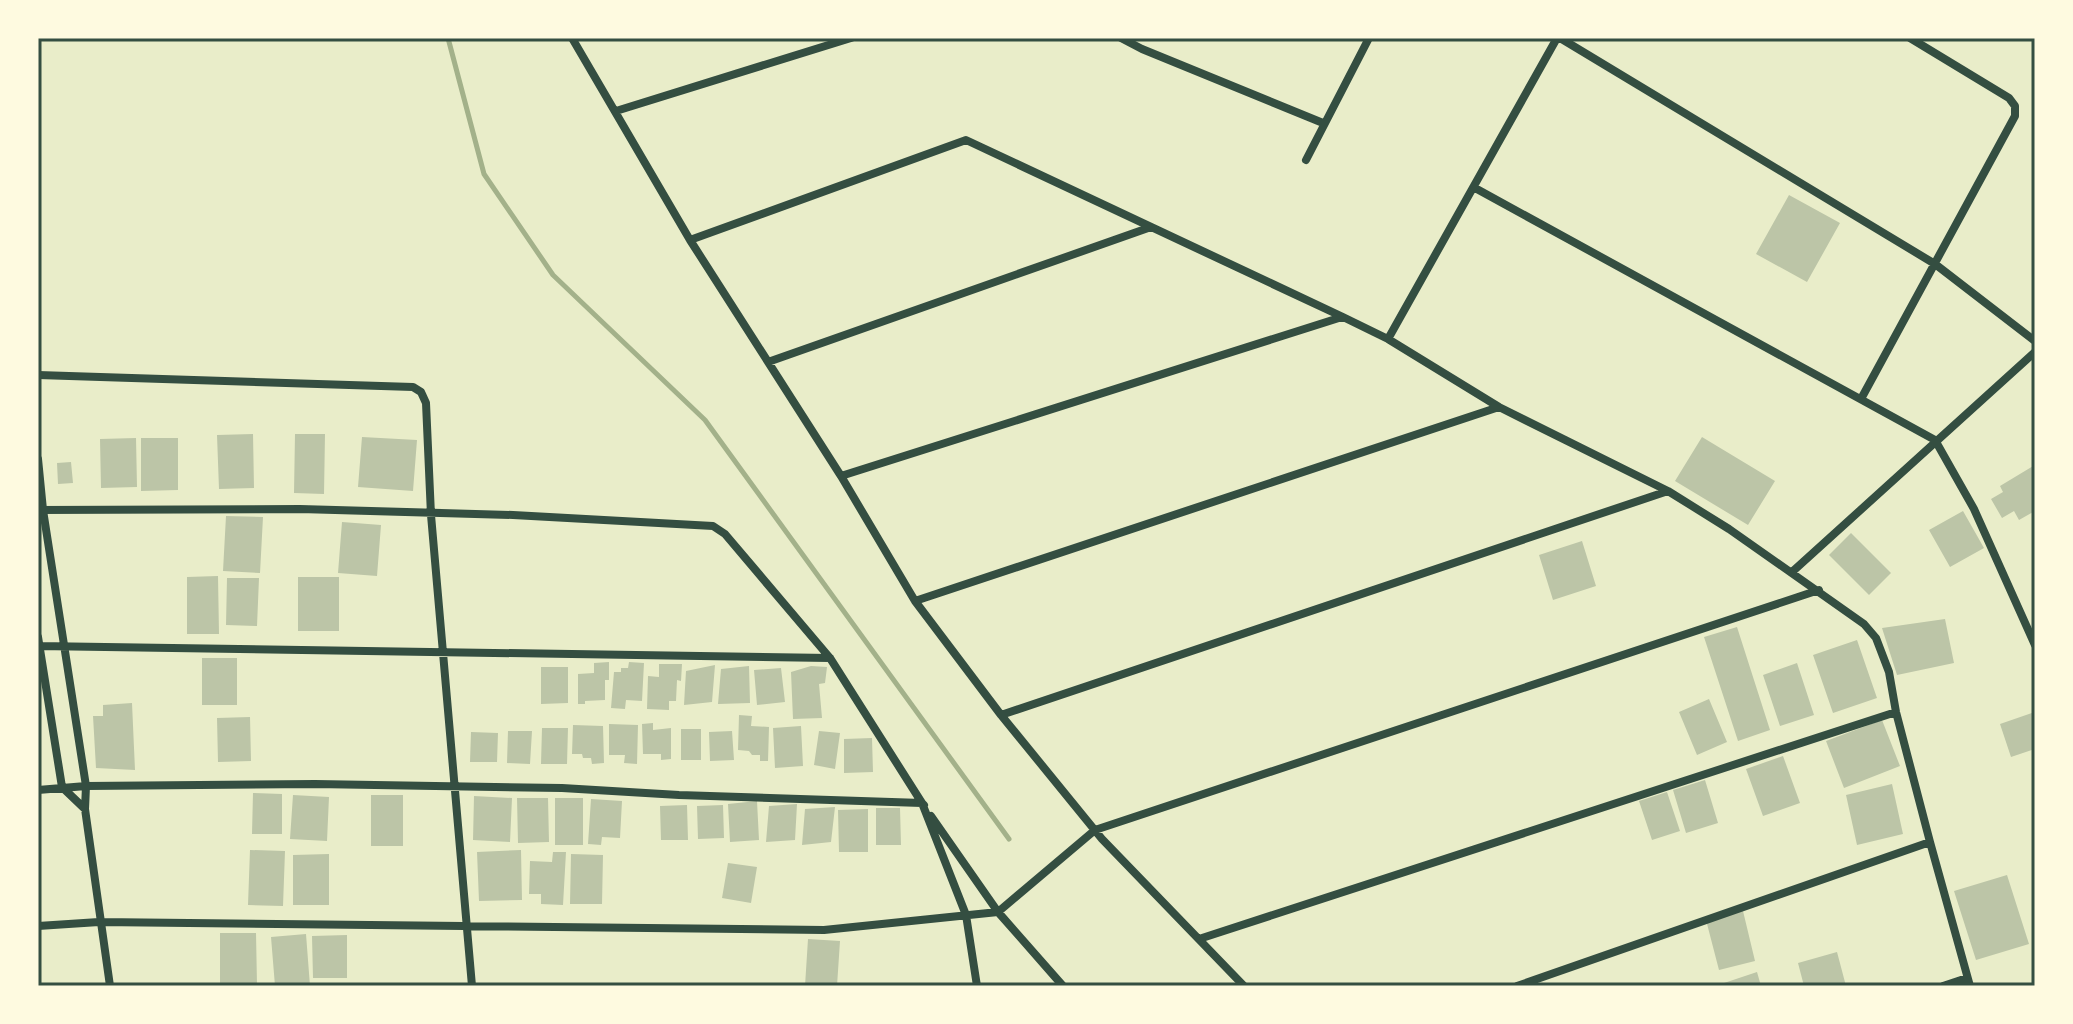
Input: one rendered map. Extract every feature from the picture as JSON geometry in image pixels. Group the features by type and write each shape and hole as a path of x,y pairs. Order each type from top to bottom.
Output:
{"street":[{"path":"572,38 690,240 841,476 915,601 1001,715 1095,830 1244,986"},
{"path":"616,111 851,38"},
{"path":"1121,38 1323,123"},
{"path":"1306,160 1369,38"},
{"path":"1388,339 1558,38 1935,264 2035,341"},
{"path":"1861,399 2015,116 2015,106 2009,98 1910,38"},
{"path":"690,240 966,140 1388,339 1499,407 1668,491 1819,590 1864,624 1876,638 1889,672 1896,712 1968,982 1943,986"},
{"path":"1475,188 1935,440 1974,509 2035,645"},
{"path":"768,362 1151,227"},
{"path":"841,476 1343,317"},
{"path":"1792,572 2035,352"},
{"path":"38,375 413,387 421,392 426,403 431,515 472,986"},
{"path":"915,601 1499,407"},
{"path":"38,459 40,510 86,786 85,809 110,986"},
{"path":"1001,715 1668,491"},
{"path":"40,510 300,509 513,515 713,526 725,534 830,658 922,803 998,912 1063,986"},
{"path":"38,926 99,922 824,930 998,912 1095,830 1819,590"},
{"path":"85,809 62,787 38,643 63,646 830,658"},
{"path":"1199,939 1896,712"},
{"path":"38,790 86,786 315,784 562,788 922,803"},
{"path":"922,803 966,915 977,986"},
{"path":"1517,986 1930,842"}],"building":[{"path":"1789,195 1840,223 1807,282 1756,254"},
{"path":"253,434 254,488 219,489 217,435"},
{"path":"295,434 325,434 324,494 294,493"},
{"path":"362,437 417,440 413,491 358,487"},
{"path":"1702,437 1775,481 1748,525 1675,481"},
{"path":"136,438 137,487 101,488 100,439"},
{"path":"141,438 178,438 178,490 141,491"},
{"path":"71,462 73,483 58,484 57,463"},
{"path":"2035,465 2035,511 2019,520 2014,511 2002,518 1991,499 2003,492 2000,486"},
{"path":"1963,511 1984,548 1950,567 1929,530"},
{"path":"226,516 263,517 260,573 223,571"},
{"path":"342,522 381,525 377,576 338,573"},
{"path":"1851,533 1891,573 1869,595 1829,555"},
{"path":"1582,541 1596,586 1553,600 1539,555"},
{"path":"218,576 219,634 187,634 187,577"},
{"path":"298,577 339,577 339,631 298,631"},
{"path":"227,578 259,578 257,626 226,625"},
{"path":"1945,619 1954,663 1897,675 1882,628"},
{"path":"1737,627 1770,730 1738,741 1704,637"},
{"path":"1857,640 1877,698 1833,713 1813,655"},
{"path":"202,658 237,658 237,705 202,705"},
{"path":"609,662 605,700 578,704 578,674 594,673 594,663"},
{"path":"629,662 644,663 642,701 626,700 625,709 611,708 614,672 628,668"},
{"path":"1797,663 1814,715 1780,726 1763,675"},
{"path":"659,664 682,664 676,701 669,701 669,710 647,709 648,676 659,677"},
{"path":"715,665 712,702 684,705 686,671"},
{"path":"749,666 750,703 718,704 721,669"},
{"path":"811,666 827,667 825,683 819,684 822,718 793,719 791,672"},
{"path":"541,667 568,667 568,703 541,704"},
{"path":"781,668 785,702 757,705 754,670"},
{"path":"1709,699 1727,742 1697,755 1679,712"},
{"path":"132,703 135,770 96,768 93,716 103,716 103,705"},
{"path":"2035,712 2035,749 2011,757 2000,724"},
{"path":"739,715 752,716 751,726 769,727 768,761 760,761 760,755 738,750"},
{"path":"250,717 251,761 218,762 217,718"},
{"path":"1882,720 1900,766 1844,788 1826,741"},
{"path":"653,723 653,730 671,728 671,759 661,760 661,754 643,754 642,724"},
{"path":"609,724 638,725 637,764 624,763 625,755 609,755"},
{"path":"573,725 603,726 604,763 592,764 591,758 572,754"},
{"path":"801,726 803,766 775,768 773,728"},
{"path":"542,728 568,728 567,764 541,764"},
{"path":"681,729 701,729 701,760 681,760"},
{"path":"508,731 532,731 530,764 507,763"},
{"path":"732,731 734,760 710,761 709,732"},
{"path":"819,731 840,733 835,769 814,765"},
{"path":"471,732 498,733 497,762 470,762"},
{"path":"872,738 873,772 844,773 844,739"},
{"path":"1783,756 1800,803 1763,816 1746,769"},
{"path":"1705,780 1718,823 1686,833 1673,790"},
{"path":"1892,784 1903,834 1857,845 1846,795"},
{"path":"1667,792 1680,831 1652,840 1639,801"},
{"path":"253,793 282,794 282,834 252,834"},
{"path":"293,795 329,797 327,841 290,839"},
{"path":"371,795 403,795 403,846 371,846"},
{"path":"474,796 512,798 510,842 473,840"},
{"path":"517,798 548,798 549,842 518,843"},
{"path":"555,798 583,798 583,845 555,845"},
{"path":"591,799 622,801 620,838 602,837 601,845 588,844"},
{"path":"757,801 759,840 730,842 728,804"},
{"path":"797,804 795,840 766,842 769,806"},
{"path":"687,805 688,840 661,840 660,806"},
{"path":"723,805 724,838 698,839 697,806"},
{"path":"835,807 831,842 802,845 805,809"},
{"path":"876,808 900,808 901,845 876,845"},
{"path":"868,809 868,852 839,852 838,810"},
{"path":"250,850 285,851 283,906 248,905"},
{"path":"521,850 522,900 479,901 477,852"},
{"path":"553,852 566,852 563,905 541,904 541,894 529,894 530,861 552,862"},
{"path":"329,854 329,905 293,905 293,855"},
{"path":"571,854 603,855 602,904 570,904"},
{"path":"728,863 757,867 751,903 722,898"},
{"path":"2007,875 2029,944 1976,960 1954,891"},
{"path":"1743,911 1755,961 1719,970 1706,920"},
{"path":"220,933 256,933 257,985 220,986"},
{"path":"306,934 310,986 275,986 271,937"},
{"path":"347,935 347,978 313,978 312,936"},
{"path":"808,939 840,941 837,986 805,986"},
{"path":"1837,952 1846,986 1804,986 1798,963"},
{"path":"1757,972 1761,986 1725,986 1724,983"}],"waterway":[{"path":"448,38 484,174 553,275 705,420 1009,839"}]}
